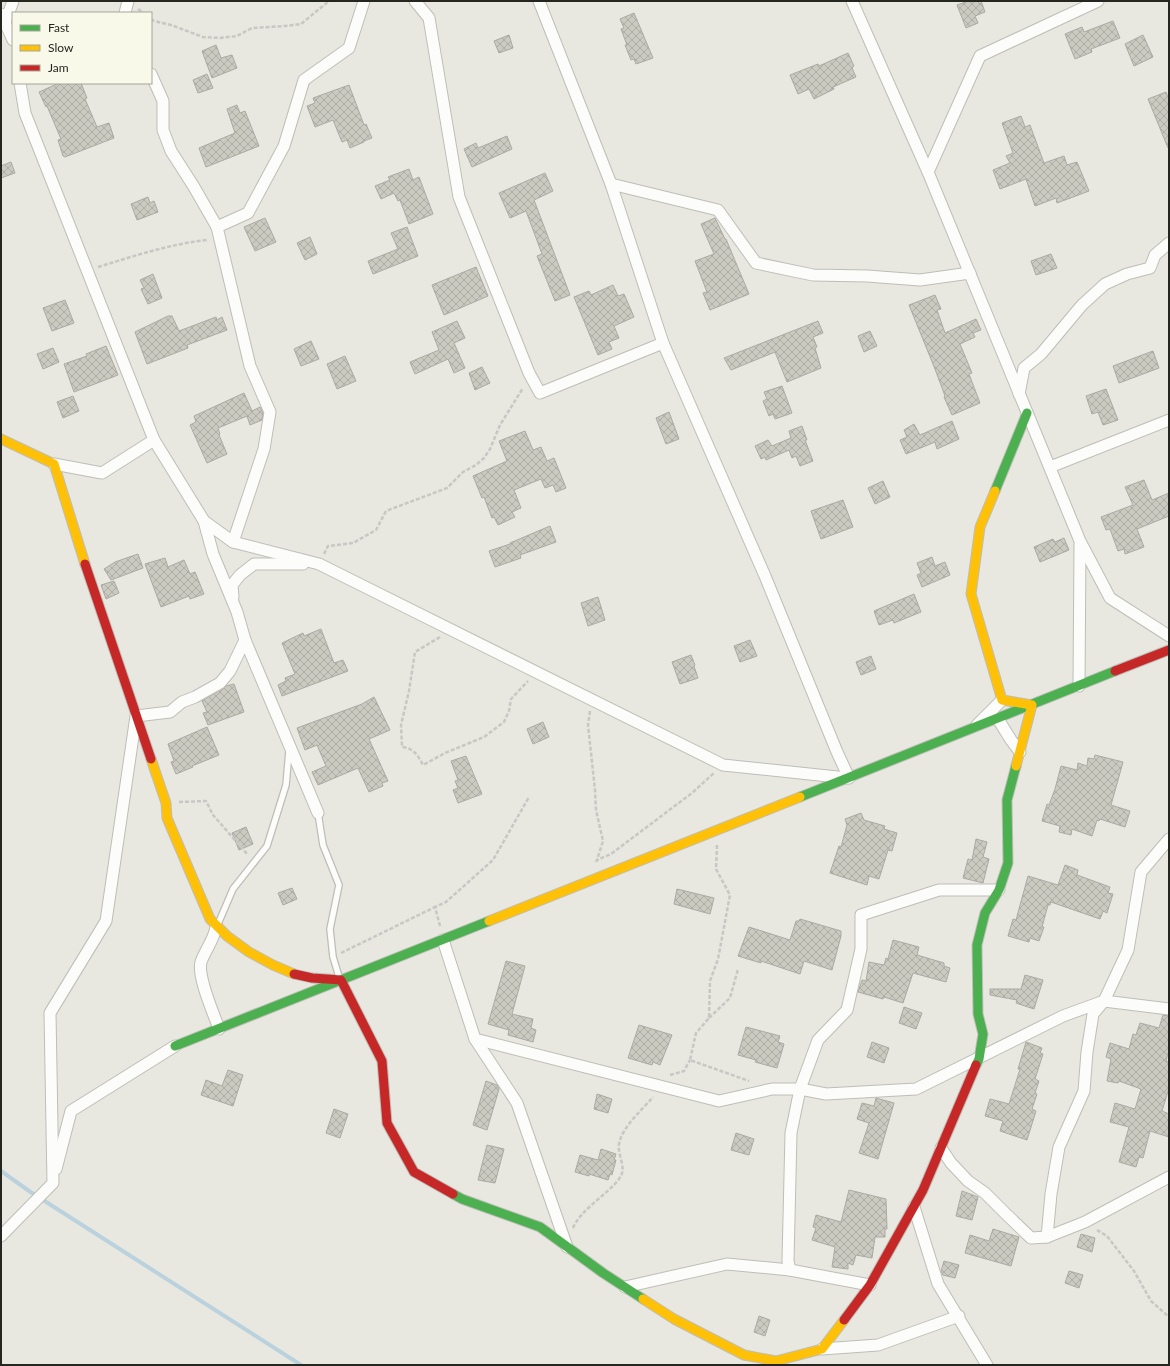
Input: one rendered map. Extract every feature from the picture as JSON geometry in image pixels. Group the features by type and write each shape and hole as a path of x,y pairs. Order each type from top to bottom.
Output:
{"street":[{"path":"12,38 3,18 13,1"},
{"path":"125,12 128,1"},
{"path":"217,226 248,213 284,146 304,80 349,48 364,1"},
{"path":"415,1 429,18 459,197 529,373 540,393 663,343"},
{"path":"539,1 611,184 663,343 765,576 849,778"},
{"path":"852,1 928,172 1080,541 1110,598 1169,636"},
{"path":"928,172 980,56 1098,1"},
{"path":"152,76 163,101 163,130 171,151 217,226 250,366 270,412 264,449 233,542"},
{"path":"20,84 24,112 154,440 204,520 213,554 233,602 245,640 318,813"},
{"path":"611,184 718,210 756,263 813,275 867,276 920,280 970,273"},
{"path":"1020,394 1024,368 1041,354 1082,304 1105,284 1127,274 1150,268 1154,255 1169,243"},
{"path":"1002,700 971,594 980,527 1027,413"},
{"path":"1050,467 1169,420"},
{"path":"1,439 54,464 102,473 154,440"},
{"path":"54,464 93,589 166,803 167,818 210,919 216,927 253,956 295,975 341,980"},
{"path":"204,520 233,542 319,564 723,765 849,778"},
{"path":"1079,686 1080,541"},
{"path":"233,602 232,585 254,564 319,564"},
{"path":"136,716 170,712 182,702 195,697 220,683 230,671 245,640"},
{"path":"1,1236 53,1183 71,1111 174,1046 1169,650"},
{"path":"973,728 1002,700"},
{"path":"1002,700 1032,705"},
{"path":"822,1348 870,1285 914,1207 923,1190 979,1059 983,1034 978,1014 977,945 985,913 999,890 1008,863 1007,800 1032,705"},
{"path":"53,1183 50,1013 106,921 136,716"},
{"path":"998,719 1020,752"},
{"path":"1047,1237 1051,1194 1059,1147 1084,1091 1087,1052 1093,1014 1104,1001 1128,950 1141,872 1169,839"},
{"path":"790,1270 788,1261 791,1132 800,1089 818,1040 847,1010 861,949 861,915 939,890 999,890"},
{"path":"216,927 214,936 201,963 204,988 219,1029"},
{"path":"443,940 475,1039 516,1103 567,1246"},
{"path":"341,980 382,1061 387,1123 414,1172 462,1199 540,1227 603,1273 674,1319 744,1355 776,1361 822,1348 878,1345 959,1316"},
{"path":"475,1039 719,1101 772,1089 800,1089 826,1094 916,1089 1063,1016 1104,1001 1169,1009"},
{"path":"941,1148 951,1163 968,1180 985,1192 1004,1213 1031,1238 1047,1237 1085,1222 1169,1177"},
{"path":"914,1207 938,1284 959,1316 987,1365"},
{"path":"625,1287 727,1264 790,1270 870,1285"}],"lane":[{"path":"216,927 233,889 267,846 286,785 290,745"},
{"path":"318,813 323,845 339,885 330,930 333,957 341,980"}],"path":[{"path":"152,20 203,37 220,38 237,36 252,28 301,24 329,1"},
{"path":"87,271 151,250 195,241 220,238"},
{"path":"319,564 328,546 353,543 376,530 386,511 447,488 463,472 476,465 484,458 490,449 500,426 518,398 529,373"},
{"path":"451,630 415,652 409,691 401,724 402,747 409,748 419,756 423,765 445,753 484,736 504,722 509,711 511,699 536,672"},
{"path":"592,700 588,724 596,810 603,841 596,860 596,866"},
{"path":"596,860 610,854 692,793 723,765"},
{"path":"333,957 446,902 493,860 529,797"},
{"path":"166,803 206,801 213,815 254,862"},
{"path":"709,1018 710,981 718,958 730,895 716,870 718,830"},
{"path":"435,907 443,940"},
{"path":"567,1246 576,1223 595,1202 620,1179 624,1172 619,1144 628,1123 661,1087 665,1077 684,1071 690,1060 696,1033 730,998 738,969"},
{"path":"690,1060 750,1081"},
{"path":"1085,1222 1107,1236 1134,1271 1151,1302 1169,1317"}],"building":[{"path":"969,1 981,1 985,12 975,16 978,23 966,28 957,5"},
{"path":"634,13 653,58 636,64 634,59 631,60 625,45 627,45 621,29 624,28 620,19"},
{"path":"1113,21 1120,38 1091,49 1092,52 1075,59 1065,34 1082,27 1084,32"},
{"path":"509,35 513,48 499,53 494,41"},
{"path":"1143,35 1153,57 1134,66 1125,44"},
{"path":"216,45 221,58 232,55 237,68 212,78 202,51"},
{"path":"848,53 854,66 852,68 856,77 833,87 834,89 814,99 809,89 798,94 790,75 818,64 819,66"},
{"path":"207,74 213,88 198,93 193,80"},
{"path":"57,84 81,84 87,98 85,99 97,127 109,123 114,138 65,157 63,156 58,140 61,139 47,106 46,107 39,92"},
{"path":"349,85 364,125 366,124 372,138 350,148 347,140 342,142 333,120 315,127 307,106 315,103 313,98"},
{"path":"1166,92 1169,100 1169,148 1148,99"},
{"path":"237,105 240,113 245,111 259,146 206,167 199,148 235,133 227,109"},
{"path":"1021,116 1025,127 1030,125 1044,163 1064,156 1067,165 1077,162 1089,191 1057,203 1056,198 1035,206 1026,179 1000,189 993,170 1010,163 1006,156 1013,153 1002,123"},
{"path":"507,136 512,149 472,167 464,149 476,143 478,148"},
{"path":"11,162 15,173 1,178 1,166"},
{"path":"409,169 413,180 419,177 433,214 409,224 400,200 398,201 394,193 381,199 375,186 390,180 388,177"},
{"path":"545,173 553,191 534,200 570,295 555,301 537,256 542,254 526,211 510,218 499,193"},
{"path":"148,197 150,203 154,201 158,212 137,220 131,204"},
{"path":"265,218 276,242 255,251 244,227"},
{"path":"715,218 726,239 749,294 710,310 703,293 707,292 695,261 714,254 701,224"},
{"path":"407,227 418,256 373,274 368,261 398,249 391,233"},
{"path":"310,237 317,254 305,260 297,243"},
{"path":"1051,254 1057,268 1036,275 1031,261"},
{"path":"476,267 488,296 444,315 432,285"},
{"path":"153,274 162,298 148,304 141,289 144,288 140,280"},
{"path":"613,285 618,296 624,294 634,317 614,326 619,338 609,342 612,349 598,355 574,297 589,291 591,295"},
{"path":"935,295 941,309 937,310 945,333 976,319 981,330 973,333 975,337 960,344 972,373 969,374 980,403 952,415 909,305"},
{"path":"65,300 74,323 52,331 43,308"},
{"path":"168,316 172,316 179,331 216,317 217,320 222,317 227,330 187,345 188,348 147,364 135,332"},
{"path":"457,321 465,338 454,343 465,368 454,373 448,359 415,374 410,362 439,350 432,332"},
{"path":"818,321 823,333 813,337 817,347 815,348 821,368 787,382 775,352 731,370 724,358"},
{"path":"870,331 877,346 864,352 858,336"},
{"path":"311,341 319,359 301,366 294,349"},
{"path":"106,346 118,375 74,392 64,364 87,356 86,354"},
{"path":"53,348 59,362 43,369 37,354"},
{"path":"1153,351 1159,368 1119,383 1113,366"},
{"path":"345,356 356,381 337,389 327,364"},
{"path":"482,367 490,383 475,390 469,373"},
{"path":"782,386 792,413 775,419 773,414 769,416 763,401 767,399 764,392"},
{"path":"1106,389 1118,420 1103,425 1098,412 1092,414 1086,396"},
{"path":"244,393 252,411 260,407 263,413 262,420 250,425 247,416 218,428 219,435 227,454 207,463 190,425 196,422 194,416"},
{"path":"73,396 79,411 63,418 57,402"},
{"path":"669,412 679,439 666,444 656,418"},
{"path":"952,421 959,439 937,449 935,442 906,454 900,440 907,437 904,430 914,424 920,435"},
{"path":"802,426 807,440 805,440 813,461 800,466 796,456 792,458 789,450 766,460 765,457 761,459 755,446 768,440 772,446 791,438 789,431"},
{"path":"525,431 533,450 541,447 547,461 554,458 566,488 556,492 553,485 545,488 541,479 514,490 521,508 512,512 515,517 498,525 494,517 492,518 484,497 482,498 473,476 507,461 499,441"},
{"path":"1144,480 1152,500 1169,493 1169,516 1137,529 1144,547 1125,554 1124,549 1118,551 1110,529 1106,530 1101,517 1133,505 1125,487"},
{"path":"883,481 890,497 875,504 868,488"},
{"path":"843,500 853,527 821,539 811,511"},
{"path":"550,526 556,542 520,555 521,558 495,567 489,551 510,544"},
{"path":"1064,538 1069,550 1040,562 1034,547 1053,539 1055,542"},
{"path":"138,554 143,568 111,580 104,569 115,562"},
{"path":"932,557 935,566 945,562 950,575 922,587 917,575 921,573 917,563"},
{"path":"165,558 168,567 184,560 190,574 195,572 204,594 190,599 189,596 161,607 145,564"},
{"path":"114,581 119,593 106,599 101,585"},
{"path":"914,594 921,612 894,623 893,620 879,625 874,611"},
{"path":"598,597 605,620 588,626 581,603"},
{"path":"321,629 334,663 343,660 348,671 282,696 278,685 286,681 285,678 295,674 282,643 303,633 304,636"},
{"path":"750,640 757,656 740,662 734,646"},
{"path":"691,655 698,678 680,684 672,662"},
{"path":"871,656 876,669 861,675 856,662"},
{"path":"234,684 244,712 208,725 203,713 207,712 202,701 226,686"},
{"path":"374,697 390,730 369,739 388,781 382,783 383,786 369,792 358,768 318,785 312,772 326,766 317,745 305,750 297,728 362,704"},
{"path":"543,722 549,737 533,744 527,729"},
{"path":"207,727 219,755 176,774 171,762 174,761 168,744"},
{"path":"1095,755 1123,762 1111,805 1130,811 1125,827 1100,819 1099,821 1097,820 1092,836 1072,829 1071,835 1059,832 1060,826 1042,821 1047,804 1049,805 1055,789 1061,766 1077,770 1078,763 1087,766 1088,758 1094,759"},
{"path":"466,756 482,794 458,803 453,790 458,788 455,781 458,780 451,761"},
{"path":"861,813 864,820 885,826 884,829 897,833 892,851 888,850 879,879 869,876 867,885 830,873 839,846 841,847 847,825 845,819"},
{"path":"246,827 253,844 239,850 232,833"},
{"path":"976,839 987,842 983,857 989,859 983,883 963,878 968,859 972,860"},
{"path":"1065,865 1078,870 1077,875 1110,887 1108,893 1113,894 1107,913 1103,911 1100,919 1051,902 1050,905 1048,905 1042,927 1044,927 1039,941 1030,938 1029,942 1008,936 1013,919 1016,920 1028,876 1058,885"},
{"path":"292,888 297,899 283,905 278,893"},
{"path":"677,889 714,898 710,914 674,904"},
{"path":"800,919 841,931 832,970 804,961 800,974 761,961 761,963 738,956 749,927 790,940 796,921 799,921"},
{"path":"893,940 919,947 917,955 944,963 944,966 950,968 946,982 913,973 903,1003 884,997 883,999 858,992 862,980 866,981 869,962 884,965 886,958 888,959"},
{"path":"506,961 525,966 512,1014 533,1019 531,1028 536,1030 533,1042 508,1035 509,1030 488,1024"},
{"path":"1025,975 1043,980 1034,1009 1016,1003 1017,1000 990,995 990,989 1021,989"},
{"path":"904,1007 922,1013 916,1029 899,1023"},
{"path":"1163,1015 1169,1016 1169,1050 1166,1061 1169,1062 1169,1088 1162,1111 1169,1114 1169,1137 1150,1131 1143,1158 1139,1157 1136,1167 1119,1162 1129,1127 1110,1122 1115,1103 1135,1109 1141,1089 1119,1081 1118,1083 1107,1081 1111,1059 1106,1057 1110,1043 1129,1049 1133,1034 1136,1035 1140,1023 1159,1028"},
{"path":"639,1025 672,1035 660,1065 653,1062 652,1065 628,1058"},
{"path":"746,1027 780,1036 778,1042 784,1044 777,1068 755,1062 756,1060 738,1055"},
{"path":"872,1042 889,1048 884,1063 867,1057"},
{"path":"1026,1042 1042,1048 1040,1053 1043,1054 1035,1079 1039,1081 1035,1093 1037,1094 1032,1109 1036,1111 1027,1140 1000,1131 1003,1121 985,1116 990,1099 1009,1104 1020,1069 1018,1069"},
{"path":"228,1070 243,1075 233,1106 201,1095 206,1080 222,1086"},
{"path":"486,1081 497,1085 499,1089 487,1130 473,1125"},
{"path":"597,1094 612,1099 608,1113 594,1109"},
{"path":"876,1098 894,1103 878,1159 859,1153 869,1123 857,1119 862,1103 874,1106"},
{"path":"334,1109 348,1114 340,1138 326,1133"},
{"path":"736,1133 754,1139 749,1155 731,1150"},
{"path":"487,1145 504,1149 495,1183 478,1180"},
{"path":"601,1149 616,1154 612,1175 610,1174 608,1180 589,1174 589,1176 575,1172 580,1155 598,1160"},
{"path":"849,1190 886,1199 887,1229 885,1229 885,1237 875,1237 872,1258 856,1255 853,1265 848,1263 848,1269 832,1267 835,1247 812,1240 816,1228 813,1227 816,1215 841,1222"},
{"path":"962,1191 978,1197 972,1220 956,1216"},
{"path":"993,1229 1019,1237 1011,1266 965,1253 970,1235 989,1241"},
{"path":"1081,1234 1095,1238 1092,1252 1077,1247"},
{"path":"944,1261 959,1265 955,1278 943,1275 941,1271"},
{"path":"1069,1271 1083,1275 1079,1288 1065,1283"},
{"path":"759,1316 770,1320 765,1336 754,1332"}],"waterway":[{"path":"1,1171 29,1191 301,1365"}],"traffic: fast":[{"path":"995,491 1027,413"},
{"path":"800,797 1115,671"},
{"path":"976,1065 979,1059 983,1034 978,1014 977,945 985,913 999,890 1008,863 1007,800 1016,766"},
{"path":"175,1046 489,921"},
{"path":"453,1194 462,1199 540,1227 603,1273 643,1299"}],"traffic: slow":[{"path":"1,439 54,464 85,564"},
{"path":"995,491 980,527 971,594 1002,700 1032,705 1016,766"},
{"path":"151,759 166,803 167,818 210,919 227,936 249,952 294,974"},
{"path":"489,921 800,797"},
{"path":"643,1299 674,1319 744,1355 776,1361 822,1349 844,1320"}],"traffic: jam":[{"path":"85,564 151,759"},
{"path":"1115,671 1169,650"},
{"path":"294,974 312,978 341,980 382,1061 387,1123 414,1172 453,1194"},
{"path":"844,1320 870,1285 923,1190 976,1065"}]}
